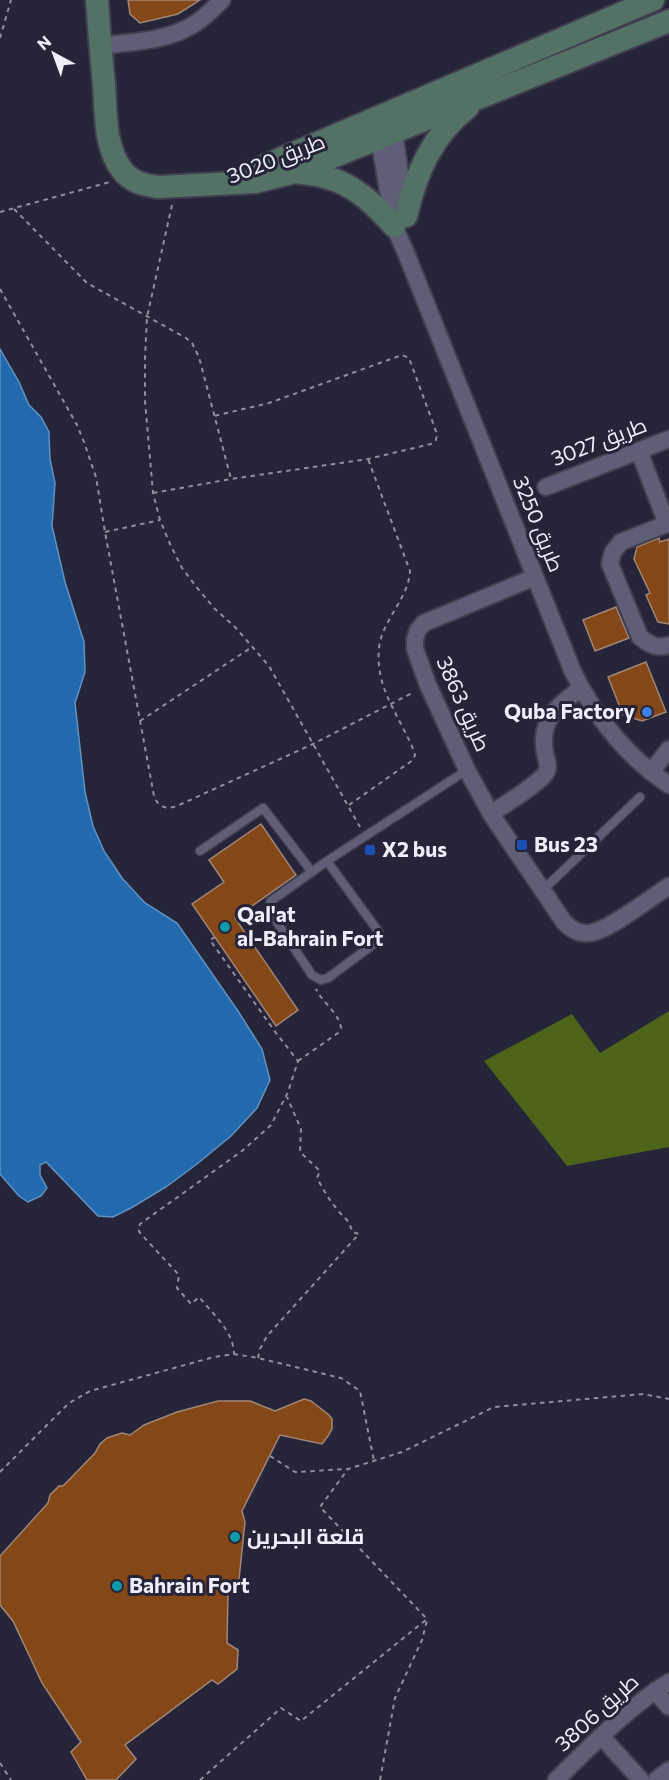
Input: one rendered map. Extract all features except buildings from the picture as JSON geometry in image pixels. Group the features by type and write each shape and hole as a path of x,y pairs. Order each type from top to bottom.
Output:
{"street":[{"path":"97,0 108,138 116,160 129,177 146,185 158,187 213,183"},
{"path":"100,46 164,37 186,29 208,14 222,0"},
{"name":"طريق 3020","path":"213,183 255,182 295,172 385,125 654,0"},
{"name":"طريق 3020","path":"213,183 385,125 483,95 669,21"},
{"path":"295,172 325,177 343,183 400,221 424,160 440,135 460,113 483,95"},
{"name":"طريق 3250","path":"385,125 406,253 573,672 601,720 651,772 669,785"},
{"name":"طريق 3027","path":"546,487 669,440"},
{"path":"639,451 668,523 621,542 612,552 610,564 640,637 649,644 661,647 669,645"},
{"name":"طريق 3863","path":"535,577 424,622 418,630 415,649 428,685 490,814 564,922 571,928 588,933 604,928 669,886"},
{"path":"490,814 543,777 548,768 542,735 547,723 556,708 581,688"},
{"path":"651,772 669,749"},
{"path":"662,1686 669,1707"},
{"name":"طريق 3806","path":"556,1780 602,1736 662,1686"},
{"path":"602,1736 641,1780"},
{"path":"656,1780 669,1770"}],"lane":[{"path":"327,861 378,931 380,938 375,944 321,980 314,978 272,915 269,906 275,898 327,861 467,770"},
{"path":"543,890 640,797"},
{"path":"200,851 263,808 312,872"}],"path":[{"path":"0,38 11,0"},
{"path":"0,212 129,177"},
{"path":"176,185 147,317 145,358 145,401 153,493 160,520 182,568 198,589 269,666 365,837"},
{"path":"14,209 87,283 186,338 196,350 231,479"},
{"path":"0,289 77,424 96,477 154,796 159,804 167,808 177,806 313,744 428,685"},
{"path":"153,493 368,459 431,444 437,434 409,358 402,355 269,403 214,416"},
{"path":"348,806 413,760 414,752 382,687 378,666 380,645 386,625 410,580 410,572 368,459"},
{"path":"505,502 546,487"},
{"path":"105,532 160,520"},
{"path":"140,721 253,646"},
{"path":"215,937 210,940 298,1061"},
{"path":"234,1354 233,1343 228,1333 200,1297 191,1304 177,1288 179,1275 140,1233 139,1226 257,1139 271,1125 286,1096 298,1061 338,1033 341,1028 340,1022 317,991 314,978"},
{"path":"258,1358 267,1336 359,1234 352,1232 349,1222 324,1191 317,1178 320,1172 300,1152 301,1129 286,1096"},
{"path":"0,1472 69,1403 90,1391 214,1357 234,1354 341,1378 360,1391 374,1461"},
{"path":"270,1456 295,1472 348,1469 402,1452 494,1407 643,1394 669,1399"},
{"path":"348,1469 320,1507 427,1618"},
{"path":"200,1780 281,1708 301,1721 427,1618"},
{"path":"380,1780 395,1698 423,1640 427,1618"},
{"path":"0,1763 11,1780"}],"green space":[{"path":"669,1011 669,1147 567,1166 484,1061 572,1014 600,1053"}],"water":[{"path":"0,349 29,405 41,417 49,432 50,459 55,483 52,526 65,582 84,642 85,672 75,703 85,792 93,826 104,851 122,878 145,903 177,923 262,1049 270,1080 257,1108 231,1136 166,1187 113,1217 98,1216 46,1162 40,1165 40,1175 47,1188 41,1196 28,1202 19,1196 0,1174"}],"place":[{"name":"Quba Factory","path":"647,712"},
{"name":"Bus 23","path":"522,845"},
{"name":"X2 bus","path":"370,850"},
{"name":"Qal'at al-Bahrain Fort","path":"225,927"},
{"name":"قلعة البحرين","path":"235,1537"},
{"name":"Bahrain Fort","path":"117,1586"}]}
